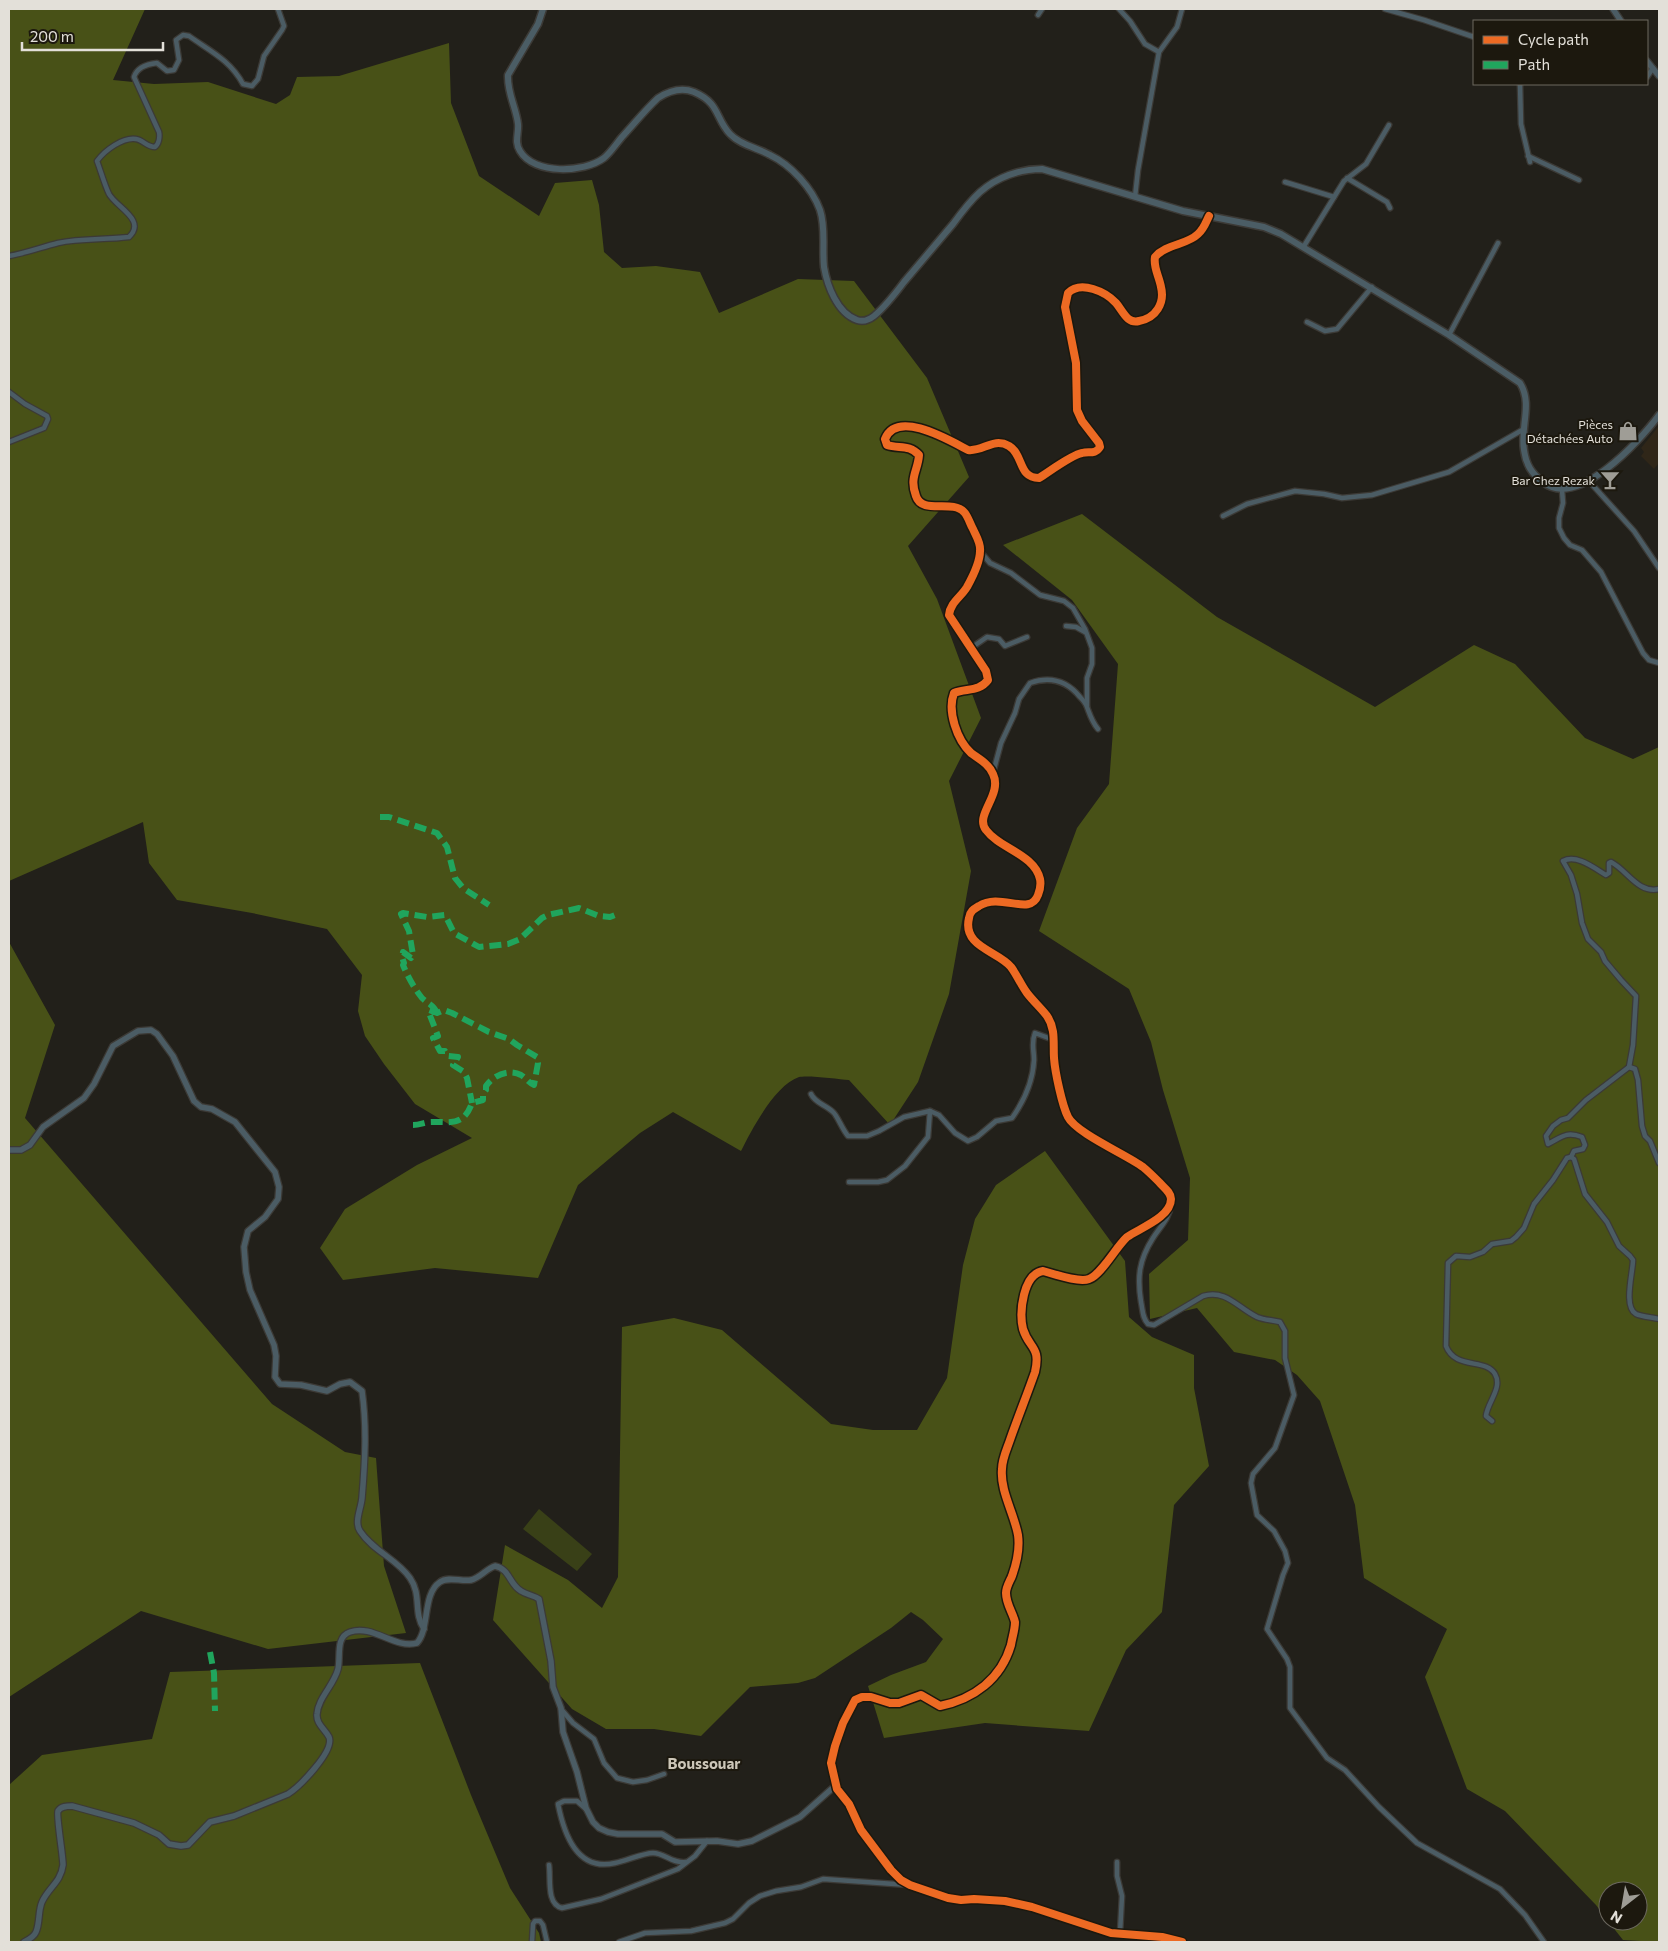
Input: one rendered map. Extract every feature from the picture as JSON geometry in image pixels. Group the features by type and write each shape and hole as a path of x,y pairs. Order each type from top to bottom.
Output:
{"main road":[{"path":"543,9 538,24 508,76 507,84 518,125 517,143 520,151 529,160 544,167 558,170 592,165 604,157 658,98 668,92 692,91 704,97 717,109 731,134 742,142 772,155 785,164 803,182 815,198 822,221 824,266 832,292 838,305 856,320 865,321 873,317 981,191 1008,174 1028,169 1042,169 1182,211 1264,228 1281,234 1304,246 1449,335 1520,383 1525,391 1527,403 1524,450 1528,466 1533,474 1546,485 1562,490 1578,487 1636,444 1659,415"}],"street":[{"path":"9,256 41,249 57,243 129,238 133,231 134,222 109,195 98,161 113,146 134,139 138,139 149,147 155,148 157,146 160,132 134,77 135,73 140,68 153,63 157,63 167,72 174,70 180,60 176,40 183,35 189,36 227,62 236,71 243,84 252,86 258,79 264,56 284,26 278,9"},
{"path":"1038,15 1042,9"},
{"path":"1118,9 1130,21 1144,44 1159,52"},
{"path":"1135,197 1159,52 1177,27 1182,9"},
{"path":"1385,9 1473,37"},
{"path":"1613,9 1620,20"},
{"path":"1648,62 1659,76"},
{"path":"1648,74 1652,68"},
{"path":"1520,85 1521,124 1530,162"},
{"path":"1304,246 1347,178 1366,164 1389,125"},
{"path":"1528,156 1579,180"},
{"path":"1347,178 1387,202 1390,208"},
{"path":"1285,182 1334,197"},
{"path":"1209,216 1203,228 1194,237 1166,249 1155,257 1154,262 1162,296 1160,305 1151,316 1132,322 1116,303 1097,290 1078,288 1068,293 1065,307 1076,363 1077,410 1082,421 1099,443 1100,447 1098,450 1081,453 1039,478 1032,478 1023,470 1017,453 1003,443 992,443 974,450 968,450 926,430 904,425 887,434 885,440 887,445 905,446 914,450 919,455 913,474 916,498 927,505 950,506 964,512 979,543 980,551 967,587 955,600 949,610 949,615 952,623 986,671 988,680 984,686 954,693 951,701 952,716 963,742 970,751 986,764 993,773 996,782 994,794 985,811 982,822 984,828 991,836 1019,854 1040,877 1041,888 1037,899 1032,904 1025,906 994,901 983,903 972,910 968,919 968,928 974,940 981,948 1010,966 1026,991 1048,1018 1052,1026 1054,1040 1055,1069 1068,1117 1079,1128 1144,1168 1171,1195 1169,1215 1152,1239 1141,1262 1138,1279 1144,1319 1148,1324 1154,1325 1203,1296 1212,1293 1232,1300 1255,1316 1280,1322 1285,1331 1286,1358 1294,1396 1275,1448 1253,1474 1251,1483 1257,1515 1274,1531 1285,1551 1288,1563 1267,1629 1287,1659 1290,1667 1290,1708 1327,1758 1345,1770 1379,1807 1417,1843 1500,1889 1524,1915 1544,1942"},
{"path":"1449,335 1498,243"},
{"path":"1308,322 1325,331 1337,330 1372,288"},
{"path":"9,392 25,404 47,416 48,419 44,428 9,442"},
{"path":"1223,516 1247,504 1295,491 1342,498 1372,495 1450,472 1524,429"},
{"path":"1588,480 1634,530 1659,568"},
{"path":"1562,490 1563,503 1559,518 1564,538 1570,545 1582,550 1601,572 1643,653 1650,660 1659,663"},
{"path":"980,551 990,563 1011,573 1040,595 1064,601 1069,605 1088,635 1093,658 1087,678 1087,706 1091,718 1098,729"},
{"path":"1066,626 1079,628 1088,635"},
{"path":"971,648 987,637 999,639 1005,646 1027,637"},
{"path":"993,773 1001,743 1015,713 1019,699 1030,684 1048,680 1064,683 1076,692 1087,706"},
{"path":"1492,1421 1486,1416 1486,1411 1494,1396 1497,1380 1495,1374 1490,1369 1452,1357 1446,1346 1446,1268 1448,1262 1456,1256 1470,1257 1483,1252 1492,1244 1511,1241 1524,1228 1532,1208 1553,1180 1564,1160 1571,1157 1574,1150 1584,1149 1585,1145 1582,1137 1569,1134 1556,1138 1548,1144 1546,1136 1553,1126 1561,1120 1568,1118 1586,1100 1629,1066 1633,1045 1636,996 1605,961 1601,952 1588,939 1582,923 1577,894 1571,875 1563,861 1577,859 1606,875 1609,873 1609,864 1611,862 1618,866 1636,884 1650,889 1659,889"},
{"path":"9,1150 22,1150 30,1144 43,1127 84,1098 94,1084 113,1046 138,1031 151,1030 158,1034 173,1056 194,1101 201,1107 212,1109 235,1122 275,1172 279,1187 278,1199 265,1217 248,1231 244,1247 250,1290 274,1345 276,1356 274,1377 280,1384 301,1385 321,1391 350,1382 362,1391 366,1431 362,1506 357,1523 359,1530 370,1544 394,1561 410,1578 416,1590 419,1622 424,1629"},
{"path":"811,1094 814,1099 835,1114 839,1124 848,1136 866,1136 879,1131 904,1116 930,1110 939,1114 955,1133 968,1141 977,1137 996,1120 1012,1118 1022,1104 1029,1085 1034,1061 1032,1042 1035,1033 1054,1040"},
{"path":"1629,1066 1635,1069 1638,1080 1642,1126 1645,1136 1650,1142 1659,1163"},
{"path":"850,1182 878,1182 887,1180 905,1166 928,1137 930,1110"},
{"path":"1571,1157 1576,1163 1585,1194 1607,1222 1619,1246 1633,1260 1630,1294 1632,1310 1636,1314 1659,1319"},
{"path":"1171,1202 1163,1215 1125,1239 1094,1276 1083,1280 1043,1271 1036,1272 1030,1278 1025,1288 1022,1319 1024,1330 1037,1352 1038,1361 1002,1463 1002,1483 1013,1514 1019,1551 1017,1564 1006,1592 1006,1598 1015,1622 1014,1633 1009,1650 998,1672 993,1680 976,1692 952,1704 940,1706 921,1695 899,1702 890,1702 871,1697 862,1697 855,1700 835,1746 831,1763 837,1789 849,1804 860,1830 900,1880 910,1885 961,1900 1005,1901 1032,1907 1098,1929 1162,1937 1182,1942"},
{"path":"24,1942 36,1932 43,1899 56,1884 60,1876 62,1866 60,1825 57,1814 64,1806 87,1810 148,1829 174,1846 188,1845 210,1822 234,1816 288,1794 296,1789 323,1757 331,1742 329,1736 319,1724 317,1716 319,1707 337,1675 340,1663 340,1644 347,1632 357,1630 370,1632 410,1644 417,1643 424,1629 428,1601 440,1581 446,1579 472,1580 495,1566 500,1567 506,1572 522,1592 534,1595 539,1599 551,1661 552,1687 560,1708 563,1732 589,1813 593,1822 599,1828 608,1832 662,1834 675,1842 707,1841 738,1844 752,1841 800,1817 836,1785"},
{"path":"560,1708 573,1723 594,1740 604,1763 617,1778 633,1782 647,1780 664,1774"},
{"path":"589,1813 577,1801 558,1804 567,1837 576,1851 587,1860 606,1865 654,1853 673,1862 688,1862"},
{"path":"549,1865 552,1901 557,1907 562,1908 616,1893 678,1869 688,1862 707,1841"},
{"path":"1117,1862 1117,1876 1122,1896 1120,1933"},
{"path":"619,1942 645,1932 699,1930 725,1923 733,1919 749,1903 760,1896 801,1887 823,1879 910,1885"},
{"path":"532,1942 533,1924 535,1921 540,1921 543,1925 547,1942"}],"shaded area":[{"path":"1659,426 1659,463 1654,469 1641,456 1644,452 1641,448"}],"green space":[{"path":"9,9 145,9 113,80 154,84 208,82 276,104 290,95 297,77 339,76 449,43 451,103 479,176 539,216 555,183 592,180 599,205 604,252 622,268 656,266 700,272 719,313 798,279 854,281 927,378 969,477 908,546 937,599 981,718 949,781 971,871 949,994 918,1082 890,1125 849,1080 816,1077 799,1077 781,1089 765,1109 741,1151 673,1112 640,1133 578,1185 538,1278 435,1268 343,1280 320,1248 345,1209 417,1165 472,1138 415,1104 384,1064 365,1036 358,1011 362,975 327,929 177,900 149,863 143,822 9,881"},
{"path":"1082,514 1217,617 1375,707 1474,645 1515,664 1585,738 1633,759 1659,747 1659,1942 1623,1940 1616,1931 1648,1931 1648,1881 1598,1881 1598,1908 1505,1811 1467,1789 1425,1677 1447,1629 1364,1578 1355,1505 1320,1401 1297,1375 1275,1360 1234,1352 1197,1308 1150,1319 1149,1274 1188,1240 1190,1178 1163,1090 1151,1042 1129,989 1039,931 1077,828 1109,784 1118,664 1072,600 1003,545"},
{"path":"9,942 55,1025 25,1118 272,1404 345,1452 376,1458 384,1566 406,1633 268,1649 141,1611 9,1697"},
{"path":"1045,1151 1125,1261 1129,1317 1152,1337 1194,1355 1194,1388 1209,1466 1174,1505 1162,1612 1126,1650 1089,1731 985,1723 884,1738 868,1686 926,1662 943,1639 923,1620 911,1612 891,1628 815,1678 798,1683 750,1687 701,1736 654,1729 606,1729 572,1709 493,1620 505,1545 568,1580 602,1608 618,1577 622,1327 674,1318 722,1330 831,1424 873,1430 917,1430 947,1378 963,1265 975,1219 996,1185"},
{"path":"539,1509 592,1554 577,1571 523,1529"},
{"path":"420,1663 471,1795 510,1888 539,1933 541,1942 9,1942 9,1785 42,1755 152,1739 170,1672"}],"marked path":[{"path":"380,817 389,817 437,833 447,847 455,878 463,888 489,905"},
{"path":"437,1013 433,1006 419,994 403,965 403,952 411,958 413,955 409,931 401,914 427,917 445,915 454,933 479,947 508,944 520,939 542,918 548,915 579,908 599,916 610,917 615,915"},
{"path":"413,1125 460,1120 472,1103 483,1100 486,1086 501,1074 516,1073 534,1085 538,1063 537,1057 509,1039 489,1032 444,1010 437,1013 429,1010 438,1036 433,1038 440,1051 445,1051 448,1056 458,1057 453,1065 464,1072 472,1103"},
{"path":"210,1652 214,1673 215,1711"}],"cycle path":[{"path":"1182,1942 1162,1937 1111,1933 1032,1907 1005,1901 948,1898 910,1885 901,1880 891,1870 861,1830 849,1804 837,1789 831,1763 843,1723 855,1700 862,1697 871,1697 890,1703 899,1703 921,1695 940,1706 975,1693 1000,1668 1011,1645 1015,1628 1006,1593 1018,1556 1019,1545 1016,1527 1003,1486 1002,1465 1035,1372 1036,1364 1034,1348 1025,1336 1022,1322 1022,1304 1027,1286 1036,1274 1043,1271 1079,1280 1089,1279 1094,1276 1127,1237 1161,1217 1170,1205 1171,1199 1170,1194 1143,1167 1091,1137 1068,1117 1057,1080 1053,1031 1050,1021 1027,993 1011,967 1005,961 982,947 971,936 968,928 969,918 974,909 988,902 996,901 1028,904 1034,901 1038,895 1040,879 1037,870 1031,863 992,837 986,830 983,818 994,790 993,774 961,741 953,716 952,700 954,693 976,688 988,680 986,671 949,615 951,607 967,587 975,569 980,555 979,542 967,516 959,508 924,505 919,502 913,484 919,455 908,448 887,445 885,439 891,430 900,427 912,427 937,434 968,450 998,443 1003,444 1014,450 1028,474 1039,478 1072,457 1096,451 1100,447 1099,443 1082,421 1077,410 1076,363 1065,307 1068,293 1073,289 1093,289 1112,299 1131,321 1139,321 1150,317 1158,309 1162,299 1155,257 1165,249 1193,238 1202,230 1209,216"}],"place":[{"name":"Pièces Détachées Auto","path":"1628,431"},
{"name":"Bar Chez Rezak","path":"1610,480"}],"district":[{"name":"Boussouar","path":"704,1763"}]}
